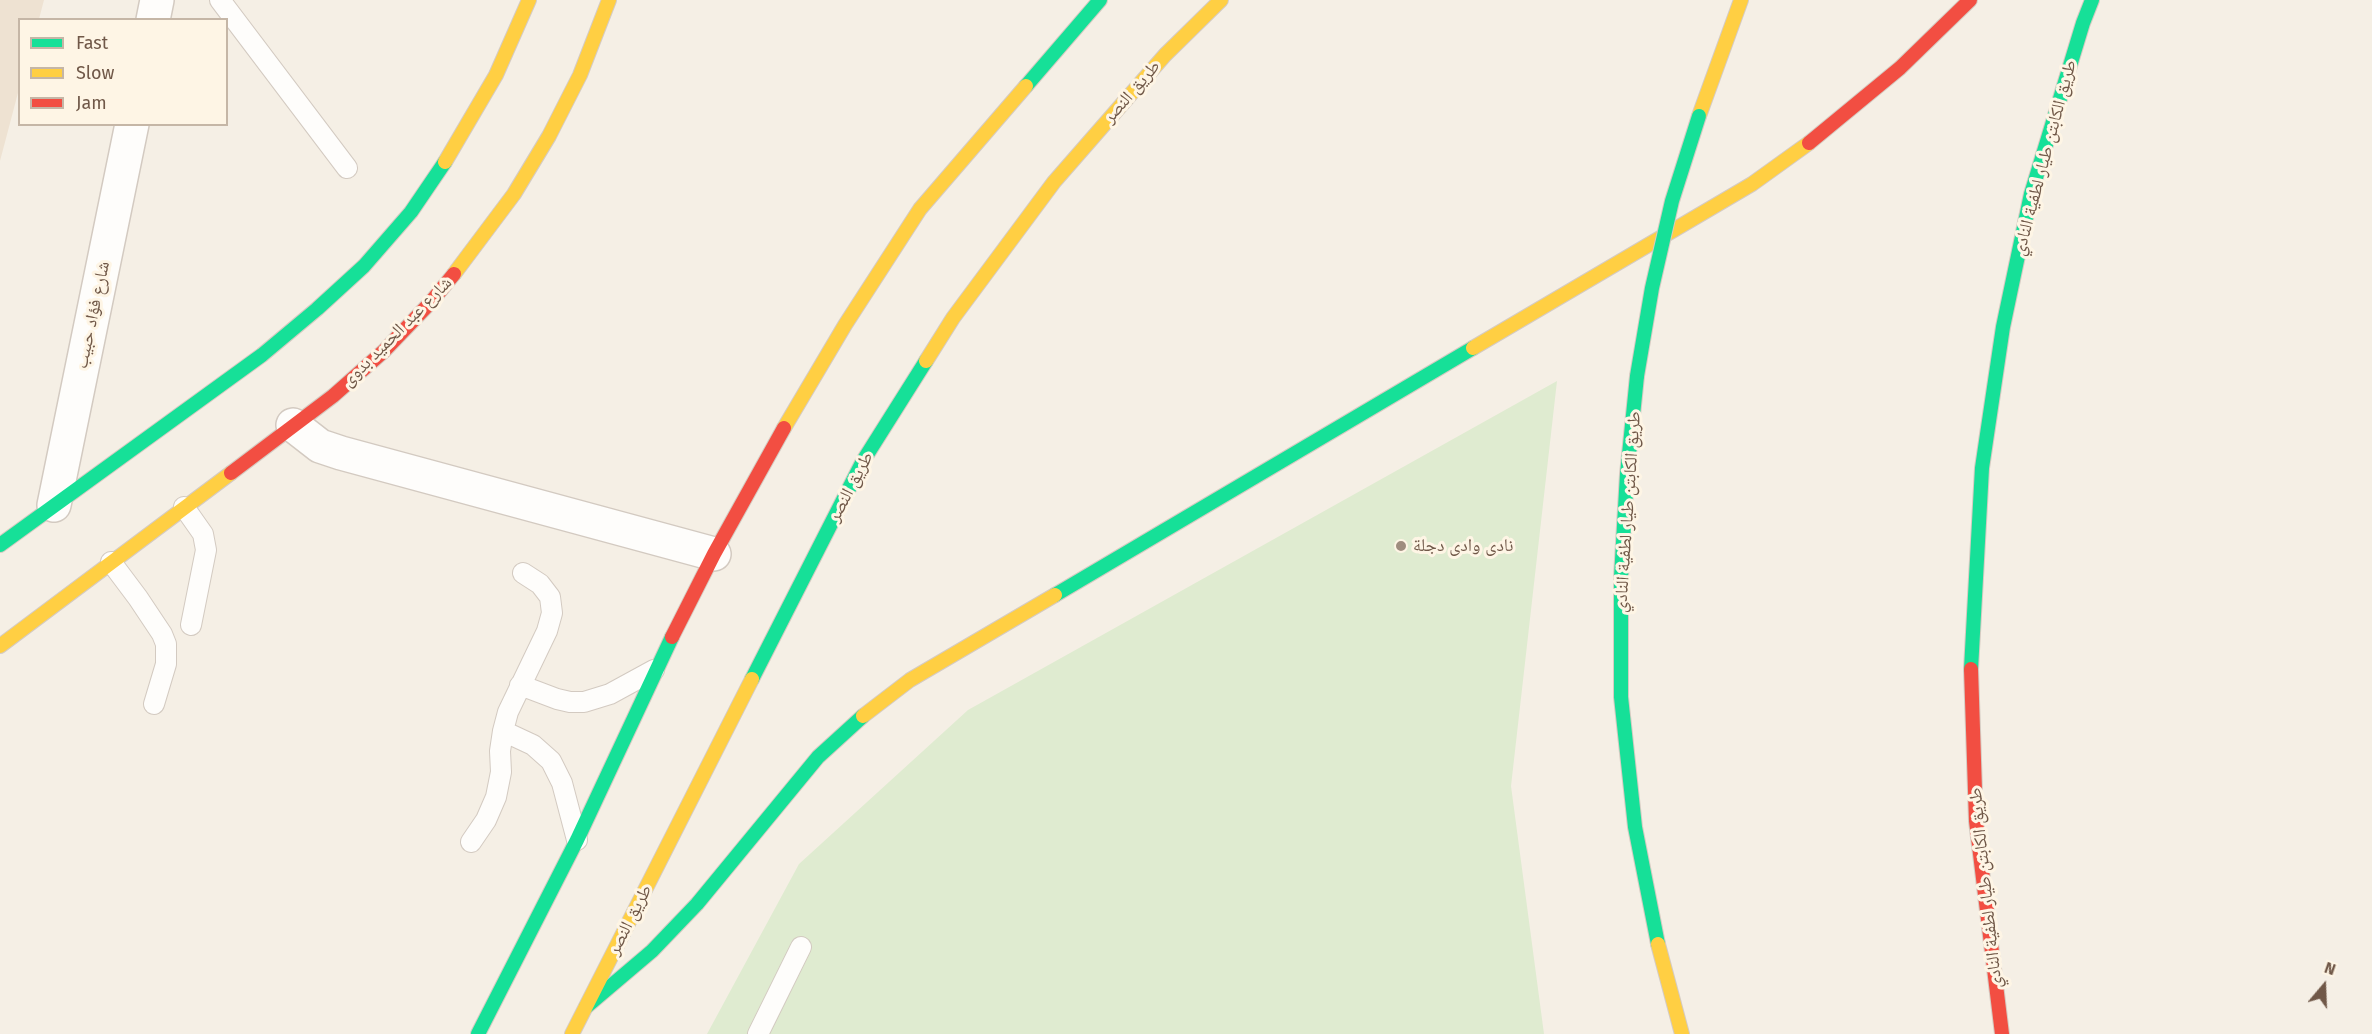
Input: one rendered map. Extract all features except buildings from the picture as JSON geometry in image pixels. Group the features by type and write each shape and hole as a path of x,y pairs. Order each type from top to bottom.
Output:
{"main road":[{"path":"0,545 262,355 364,266 411,212 456,147 496,75 529,0"},
{"name":"شارع عبد الحميد بدوى","path":"0,646 333,396 384,351 431,302 474,250 514,194 549,136 580,75 609,0"},
{"path":"478,1034 578,840 655,670 714,554 775,443 845,324 920,208 1081,19 1100,0"},
{"name":"طريق النصر","path":"572,1034 863,461 947,327 1054,182 1165,55 1221,0"},
{"name":"طريق الكابتن طيار لطفية النادي","path":"1682,1034 1658,946 1635,827 1621,697 1621,577 1627,474 1637,376 1654,277 1672,201 1699,116 1741,0"},
{"path":"586,1007 652,951 697,904 818,757 862,716 910,680 1752,184 1847,113 1900,68 1970,0"},
{"name":"طريق الكابتن طيار لطفية النادي","path":"2002,1034 1976,821 1971,664 1982,468 2003,327 2031,194 2092,0"}],"street":[{"path":"154,18 158,0"},
{"name":"شارع فؤاد حبيب","path":"54,505 132,126"},
{"path":"293,425 320,446 341,453 714,554"}],"lane":[{"path":"220,0 347,168"},
{"path":"184,507 203,534 206,550 191,625"},
{"path":"111,562 138,597 166,644 166,664 154,704"},
{"path":"471,842 486,820 496,797 501,772 500,751 508,712 547,631 552,612 550,597 540,584 523,573"},
{"path":"520,685 557,699 585,702 610,694 655,670"},
{"path":"503,731 533,746 551,761 562,783 578,840"},
{"path":"758,1034 801,947"}],"shaded area":[{"path":"0,0 44,0 39,18 18,18 18,93 0,161"}],"green space":[{"name":"نادى وادى دجلة","path":"1557,381 1511,786 1544,1034 707,1034 799,864 968,710"}],"traffic: fast":[{"path":"1026,86 1100,0"},
{"path":"1971,669 1982,468 2003,327 2031,194 2092,0"},
{"path":"1637,376 1652,288 1672,201 1699,116"},
{"path":"0,545 262,355 317,309 364,266 411,212 445,162"},
{"path":"1055,595 1473,348"},
{"path":"752,679 863,461 926,361"},
{"path":"1637,376 1627,474 1621,577 1621,697 1635,827 1658,944"},
{"path":"478,1034 577,840 672,637"},
{"path":"586,1007 652,951 697,904 818,757 863,716"}],"traffic: slow":[{"path":"445,162 496,75 529,0"},
{"path":"454,274 514,194 549,136 580,75 609,0"},
{"path":"926,361 953,318 1054,182 1165,55 1221,0"},
{"path":"1699,116 1741,0"},
{"path":"784,428 845,325 920,209 1026,86"},
{"path":"1473,348 1752,184 1809,143"},
{"path":"0,646 231,473"},
{"path":"863,716 910,680 1055,595"},
{"path":"572,1034 752,679"},
{"path":"1658,944 1682,1034"}],"traffic: jam":[{"path":"1809,143 1900,68 1970,0"},
{"path":"231,473 333,396 384,351 431,302 454,274"},
{"path":"672,637 714,554 784,428"},
{"path":"1971,669 1976,821 2002,1034"}],"place":[{"name":"نادى وادى دجلة","path":"1401,546"}]}
